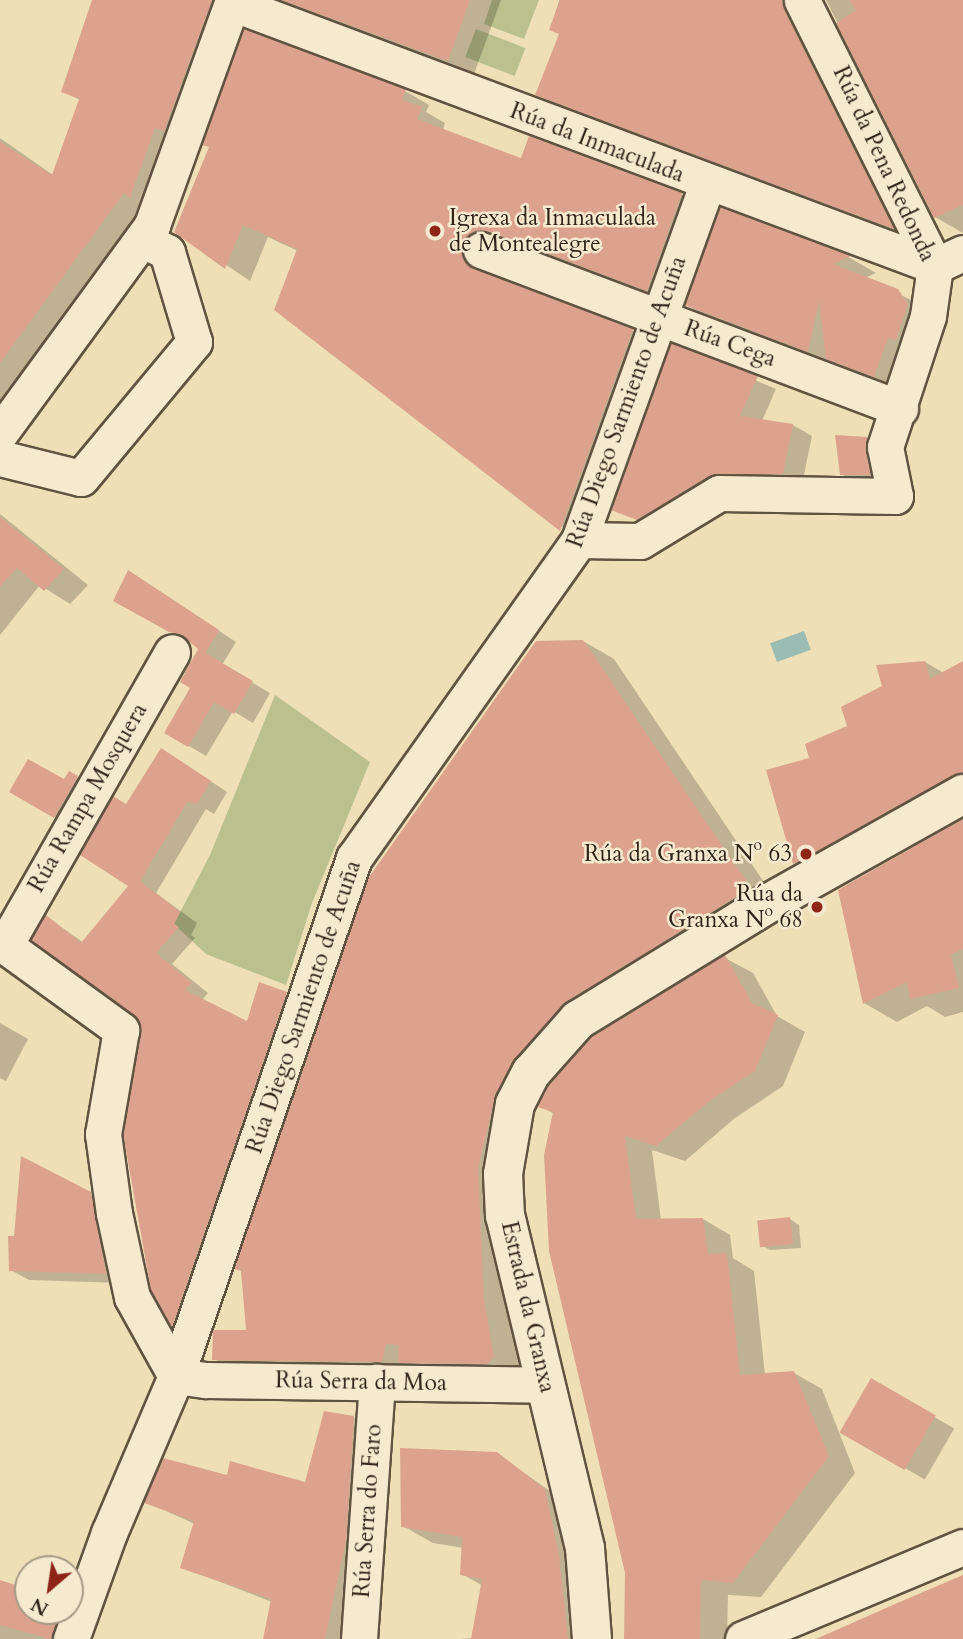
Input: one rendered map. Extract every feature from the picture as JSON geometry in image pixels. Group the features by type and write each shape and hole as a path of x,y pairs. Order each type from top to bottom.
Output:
{"main road":[{"name":"Estrada da Granxa","path":"592,1639 584,1548 546,1385 514,1265 504,1202 503,1174 512,1116 531,1073 578,1020 769,903 963,794"}],"street":[{"name":"Rúa da Pena Redonda","path":"579,540 640,541 719,493 895,496 885,447 949,260 802,0"},
{"name":"Rúa da Inmaculada","path":"232,1 707,184 949,260"},
{"path":"0,433 147,232 232,1"},
{"name":"Rúa Diego Sarmiento de Acuña","path":"71,1639 108,1533 176,1376 354,858 579,540 707,184"},
{"path":"0,458 81,478 194,342 167,252 147,232"},
{"name":"Rúa Cega","path":"481,250 900,408"},
{"name":"Rúa Rampa Mosquera","path":"2,943 172,652"},
{"path":"2,943 121,1030 103,1134 114,1213 132,1297 176,1376"},
{"name":"Rúa Serra da Moa","path":"176,1376 206,1380 546,1385"},
{"name":"Rúa Serra do Faro","path":"359,1639 377,1382"},
{"path":"743,1639 963,1547"}],"green space":[{"path":"492,0 539,0 524,39 484,24"},
{"path":"476,29 525,48 515,76 465,57"},
{"path":"275,695 370,762 312,903 286,985 206,954 174,924 210,855"}],"water":[{"path":"804,631 811,650 777,662 770,643"}],"building":[{"path":"92,0 212,0 164,131 155,128 130,198 124,193 0,363 0,142 52,175 79,99 61,92"},
{"path":"281,0 470,0 448,61"},
{"path":"560,0 782,0 894,229 535,95 559,34 549,30"},
{"path":"849,0 963,0 963,205 934,218 836,23 856,10"},
{"path":"244,29 406,89 402,100 422,107 417,119 521,158 529,136 682,193 647,291 488,231 469,234 462,244 465,262 474,269 633,329 560,531 274,310 297,249 243,225 225,269 174,232 209,147 202,145"},
{"path":"720,207 851,256 833,264 898,289 908,304 896,340 888,338 874,377 826,359 819,301 808,352 685,305"},
{"path":"671,343 758,376 740,416 793,424 783,474 709,476 637,520 611,510"},
{"path":"835,435 867,437 870,475 840,475"},
{"path":"0,517 64,569 44,591 17,568 0,586"},
{"path":"128,570 219,630 205,653 253,681 234,714 214,702 188,747 164,733 190,688 180,682 198,649 181,634 169,632 113,601"},
{"path":"583,640 751,888 566,1002 512,1063 494,1100 478,1168 484,1300 494,1357 488,1364 399,1363 398,1345 386,1344 382,1362 212,1360 213,1330 246,1330 241,1271 234,1269 369,877 536,641"},
{"path":"925,661 930,679 963,661 963,772 793,864 766,770 809,758 805,744 847,726 841,707 882,686 876,665"},
{"path":"161,748 211,781 196,805 188,801 140,881 180,912 174,924 179,927 156,953 192,983 185,990 247,1021 259,982 287,992 172,1327 151,1290 123,1134 140,1023 31,940 46,915 81,943 128,886 80,855 113,796 126,804"},
{"path":"28,759 64,779 69,771 78,776 54,818 9,792"},
{"path":"963,819 963,949 951,955 959,988 910,999 907,982 863,1004 838,890"},
{"path":"725,955 752,1003 778,1015 755,1071 707,1103 656,1146 625,1136 636,1219 703,1218 708,1254 727,1253 740,1375 794,1371 829,1456 733,1583 701,1580 700,1639 624,1639 625,1573 549,1251 544,1155 553,1112 538,1107 549,1085 592,1037"},
{"path":"21,1156 91,1192 106,1274 9,1271 8,1236 14,1236"},
{"path":"790,1217 793,1244 760,1247 757,1220"},
{"path":"871,1378 936,1416 904,1470 840,1433"},
{"path":"324,1411 354,1416 346,1540 325,1639 263,1639 271,1599 180,1568 194,1521 144,1503 163,1458 227,1475 230,1461 305,1482"},
{"path":"400,1448 497,1452 545,1489 559,1555 568,1639 471,1639 482,1579 460,1575 462,1537 401,1527"},
{"path":"963,1575 963,1639 816,1639 895,1604"},
{"path":"0,1580 14,1584 14,1625 56,1625 51,1639 0,1625"}],"place":[{"name":"Igrexa da Inmaculada de Montealegre","path":"435,231"},
{"name":"Rúa da Granxa Nº 63","path":"806,854"},
{"name":"Rúa da Granxa Nº 68","path":"817,907"}]}
